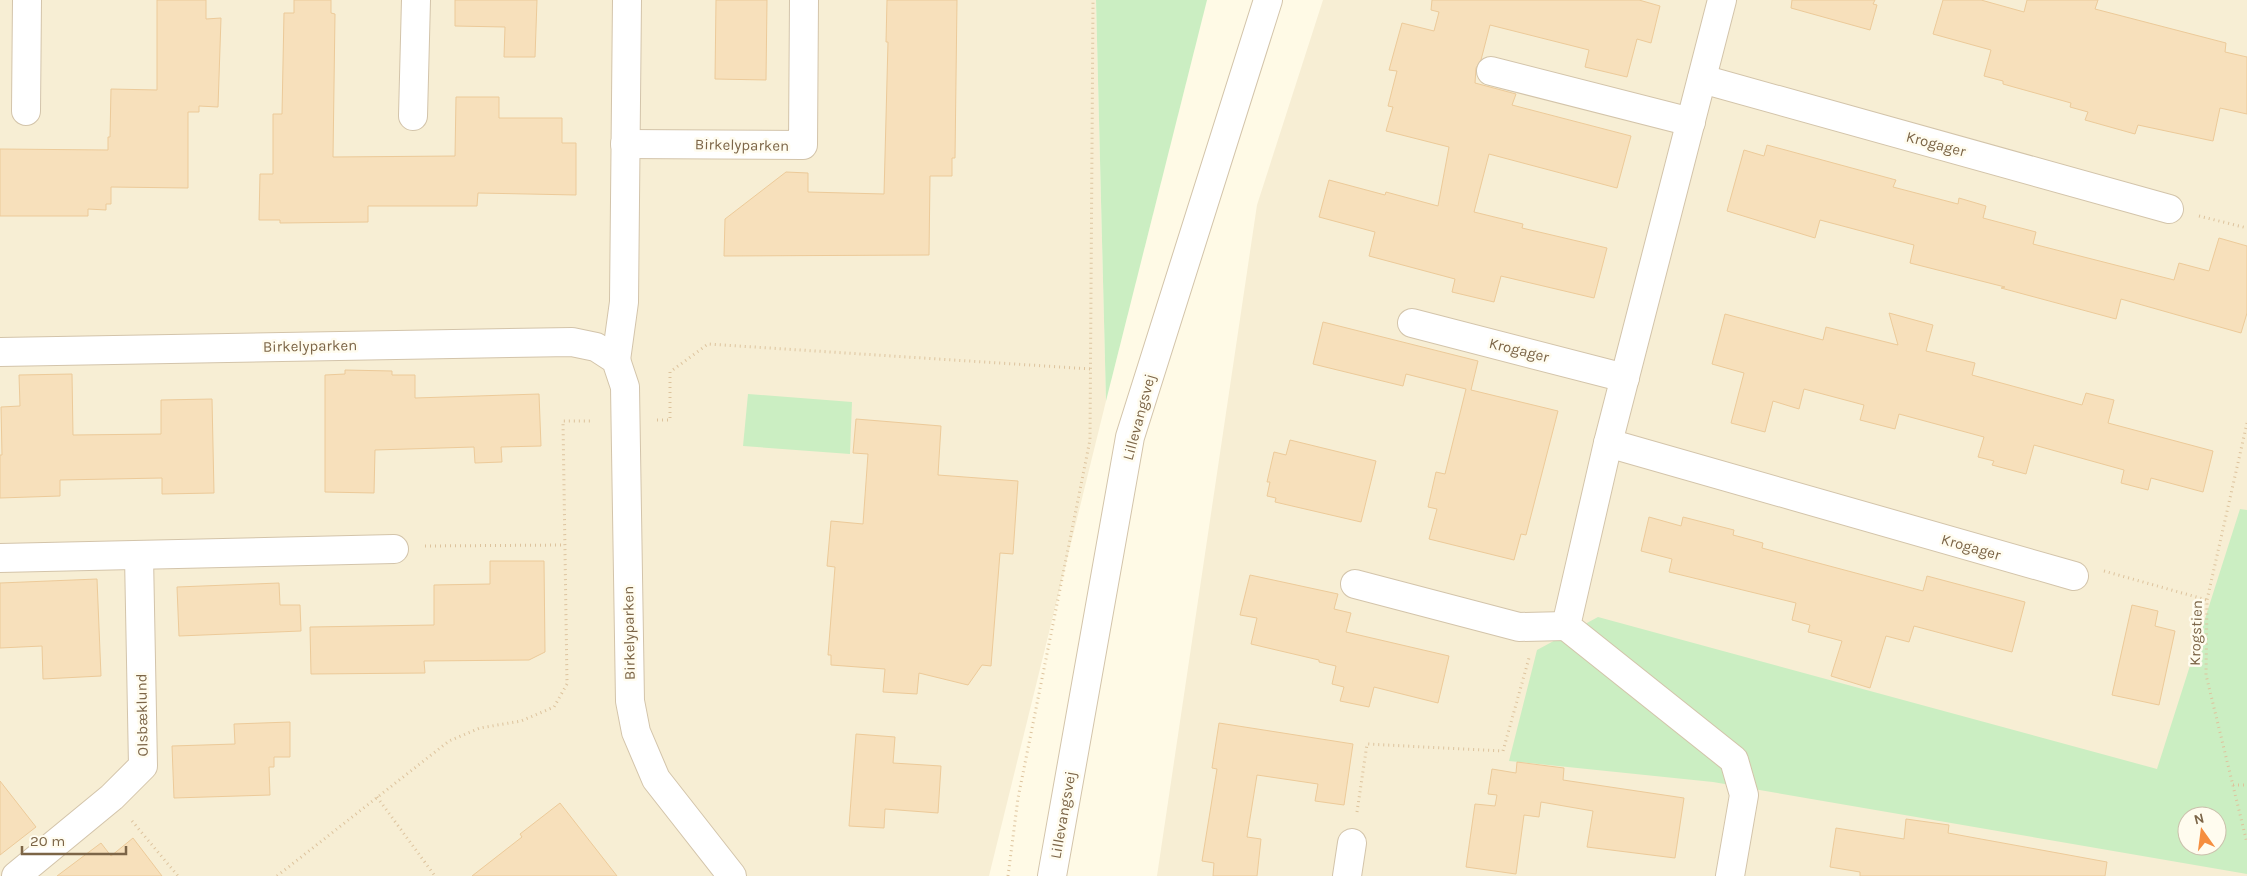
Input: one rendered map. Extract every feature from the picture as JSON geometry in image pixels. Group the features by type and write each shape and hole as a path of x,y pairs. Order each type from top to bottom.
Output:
{"street":[{"path":"26,111 27,0"},
{"path":"413,116 416,0"},
{"name":"Birkelyparken","path":"627,0 624,302 616,360 625,387 630,701 636,732 656,779 732,876"},
{"name":"Birkelyparken","path":"626,144 803,145 804,0"},
{"name":"Lillevangsvej","path":"1052,876 1130,437 1268,0"},
{"path":"1566,626 1608,444 1722,0"},
{"path":"1492,71 1691,122"},
{"name":"Krogager","path":"1702,79 2169,209"},
{"name":"Krogager","path":"1412,323 1625,378"},
{"name":"Birkelyparken","path":"0,352 572,342 596,347 616,360"},
{"name":"Krogager","path":"1608,444 2074,576"},
{"path":"0,558 394,549"},
{"name":"Olsbæklund","path":"16,876 112,797 143,766 139,556"},
{"path":"1355,584 1519,628 1566,626 1734,760 1744,795 1730,876"},
{"path":"1347,876 1352,843"}],"path":[{"path":"1008,876 1018,798 1090,440 1093,0"},
{"path":"2169,209 2247,228"},
{"name":"Krogstien","path":"2247,423 2207,600 2206,675 2247,843"},
{"path":"394,549 413,546 564,545"},
{"path":"2074,576 2093,568 2207,600"},
{"path":"1352,843 1367,744 1503,751 1530,655"},
{"path":"2233,785 2247,785"},
{"path":"112,797 178,876"},
{"path":"377,797 435,876"}],"shaded area":[{"path":"0,0 1096,0 1106,401 989,876 0,876"},
{"path":"1323,0 2247,0 2247,876 1157,876 1257,205"}],"green space":[{"path":"1096,0 1207,0 1106,401"},
{"path":"748,394 852,402 850,454 743,446"},
{"path":"2240,509 2247,510 2247,874 1713,782 1509,761 1537,650 1598,617 2157,769"}],"building":[{"path":"157,0 206,0 206,19 221,18 218,107 199,106 199,112 188,112 188,188 111,187 111,204 106,204 106,210 88,209 88,216 0,216 0,149 108,150 111,89 157,90"},
{"path":"294,0 331,0 331,13 335,14 333,157 455,156 456,97 499,97 499,118 562,118 562,143 576,143 576,195 478,193 477,206 368,206 368,222 280,223 280,220 259,220 260,174 273,174 273,114 282,114 284,13 294,13"},
{"path":"455,0 537,0 535,57 504,57 505,27 455,26"},
{"path":"716,0 767,0 766,80 715,79"},
{"path":"887,0 957,0 955,158 952,158 952,176 930,176 929,255 724,256 725,219 786,172 808,173 808,192 884,194 888,42 886,42"},
{"path":"1432,0 1639,0 1660,6 1651,43 1637,39 1627,77 1585,67 1589,50 1490,25 1481,60 1476,68 1475,83 1516,94 1512,105 1631,136 1617,188 1489,154 1474,212 1523,224 1522,228 1607,248 1594,298 1501,276 1494,302 1452,292 1455,279 1369,256 1375,232 1319,217 1329,180 1385,195 1386,192 1438,206 1449,147 1386,131 1393,107 1388,106 1397,71 1389,70 1402,23 1434,31 1439,12 1431,10"},
{"path":"1792,0 1875,0 1873,4 1877,5 1870,30 1791,8"},
{"path":"1943,0 1981,0 2024,12 2027,0 2098,0 2095,9 2226,43 2225,52 2247,57 2247,114 2220,108 2213,141 2138,125 2135,134 2085,120 2088,112 2070,107 2071,103 2003,84 2003,81 1984,76 1991,50 1933,34"},
{"path":"1767,145 1896,180 1893,187 1958,204 1959,198 1986,206 1983,218 2036,232 2033,244 2174,280 2179,263 2209,271 2219,238 2247,246 2247,313 2241,333 2121,299 2116,319 2001,288 2005,287 1910,263 1914,245 1820,220 1815,238 1727,211 1744,150 1764,156"},
{"path":"1889,313 1933,325 1926,351 1975,363 1972,375 2082,405 2086,393 2114,400 2108,423 2213,451 2203,492 2151,478 2148,490 2121,483 2124,470 2034,445 2026,474 1992,465 1994,461 1978,457 1984,437 1899,414 1895,429 1860,420 1864,405 1804,389 1799,409 1773,401 1765,432 1731,423 1744,373 1712,364 1725,314 1823,340 1826,327 1898,345"},
{"path":"1323,322 1478,361 1471,390 1558,411 1526,535 1521,534 1514,560 1429,539 1437,509 1428,507 1436,472 1445,474 1466,389 1406,374 1403,386 1313,364"},
{"path":"345,370 392,371 392,375 415,375 415,398 539,394 541,446 501,447 502,462 475,463 474,447 375,450 374,493 325,492 325,375 345,374"},
{"path":"72,374 73,435 161,434 161,400 212,399 214,493 162,494 162,478 60,480 60,496 0,498 0,455 2,455 1,407 20,406 19,375"},
{"path":"856,419 941,426 938,475 1018,481 1013,554 1000,553 991,666 982,665 968,685 919,673 917,694 883,692 885,669 831,665 831,655 828,655 835,567 827,566 831,521 863,524 868,454 853,453"},
{"path":"1290,440 1376,461 1361,522 1275,502 1276,498 1267,496 1270,482 1267,482 1274,452 1286,455"},
{"path":"1649,517 1681,526 1683,517 1734,530 1733,535 1763,543 1762,548 1923,591 1927,576 2025,602 2012,652 1914,626 1909,642 1886,636 1870,688 1831,676 1842,641 1808,632 1810,625 1792,620 1796,603 1669,572 1672,559 1641,551"},
{"path":"490,561 544,561 545,652 529,660 424,661 425,673 311,674 310,627 434,625 434,585 490,584"},
{"path":"1250,575 1338,594 1334,609 1351,613 1346,632 1449,656 1438,703 1374,687 1369,707 1340,701 1344,687 1332,684 1336,666 1319,662 1319,660 1251,644 1257,618 1240,615"},
{"path":"97,579 101,676 43,679 42,646 0,648 0,583"},
{"path":"279,583 280,605 300,605 301,631 179,636 177,587"},
{"path":"2132,605 2158,611 2155,626 2175,631 2159,705 2112,695"},
{"path":"290,722 290,757 274,757 274,767 269,767 270,795 174,798 172,746 235,744 234,724"},
{"path":"1219,723 1353,744 1344,805 1315,801 1318,784 1257,775 1247,837 1261,839 1257,876 1213,876 1214,863 1202,861 1217,769 1212,768"},
{"path":"856,734 895,737 893,763 941,766 938,813 885,809 884,828 849,826"},
{"path":"1517,762 1564,768 1563,780 1684,798 1675,858 1587,847 1593,811 1541,802 1539,817 1524,815 1516,874 1466,867 1475,804 1495,806 1497,795 1488,794 1492,769 1516,773"},
{"path":"0,781 36,827 0,855"},
{"path":"560,803 617,876 472,876 522,837 520,834"},
{"path":"1906,819 1949,825 1948,833 2107,862 2105,876 1860,876 1860,872 1830,867 1836,828 1904,839"},
{"path":"133,838 162,876 57,876 101,843 111,856"}]}
